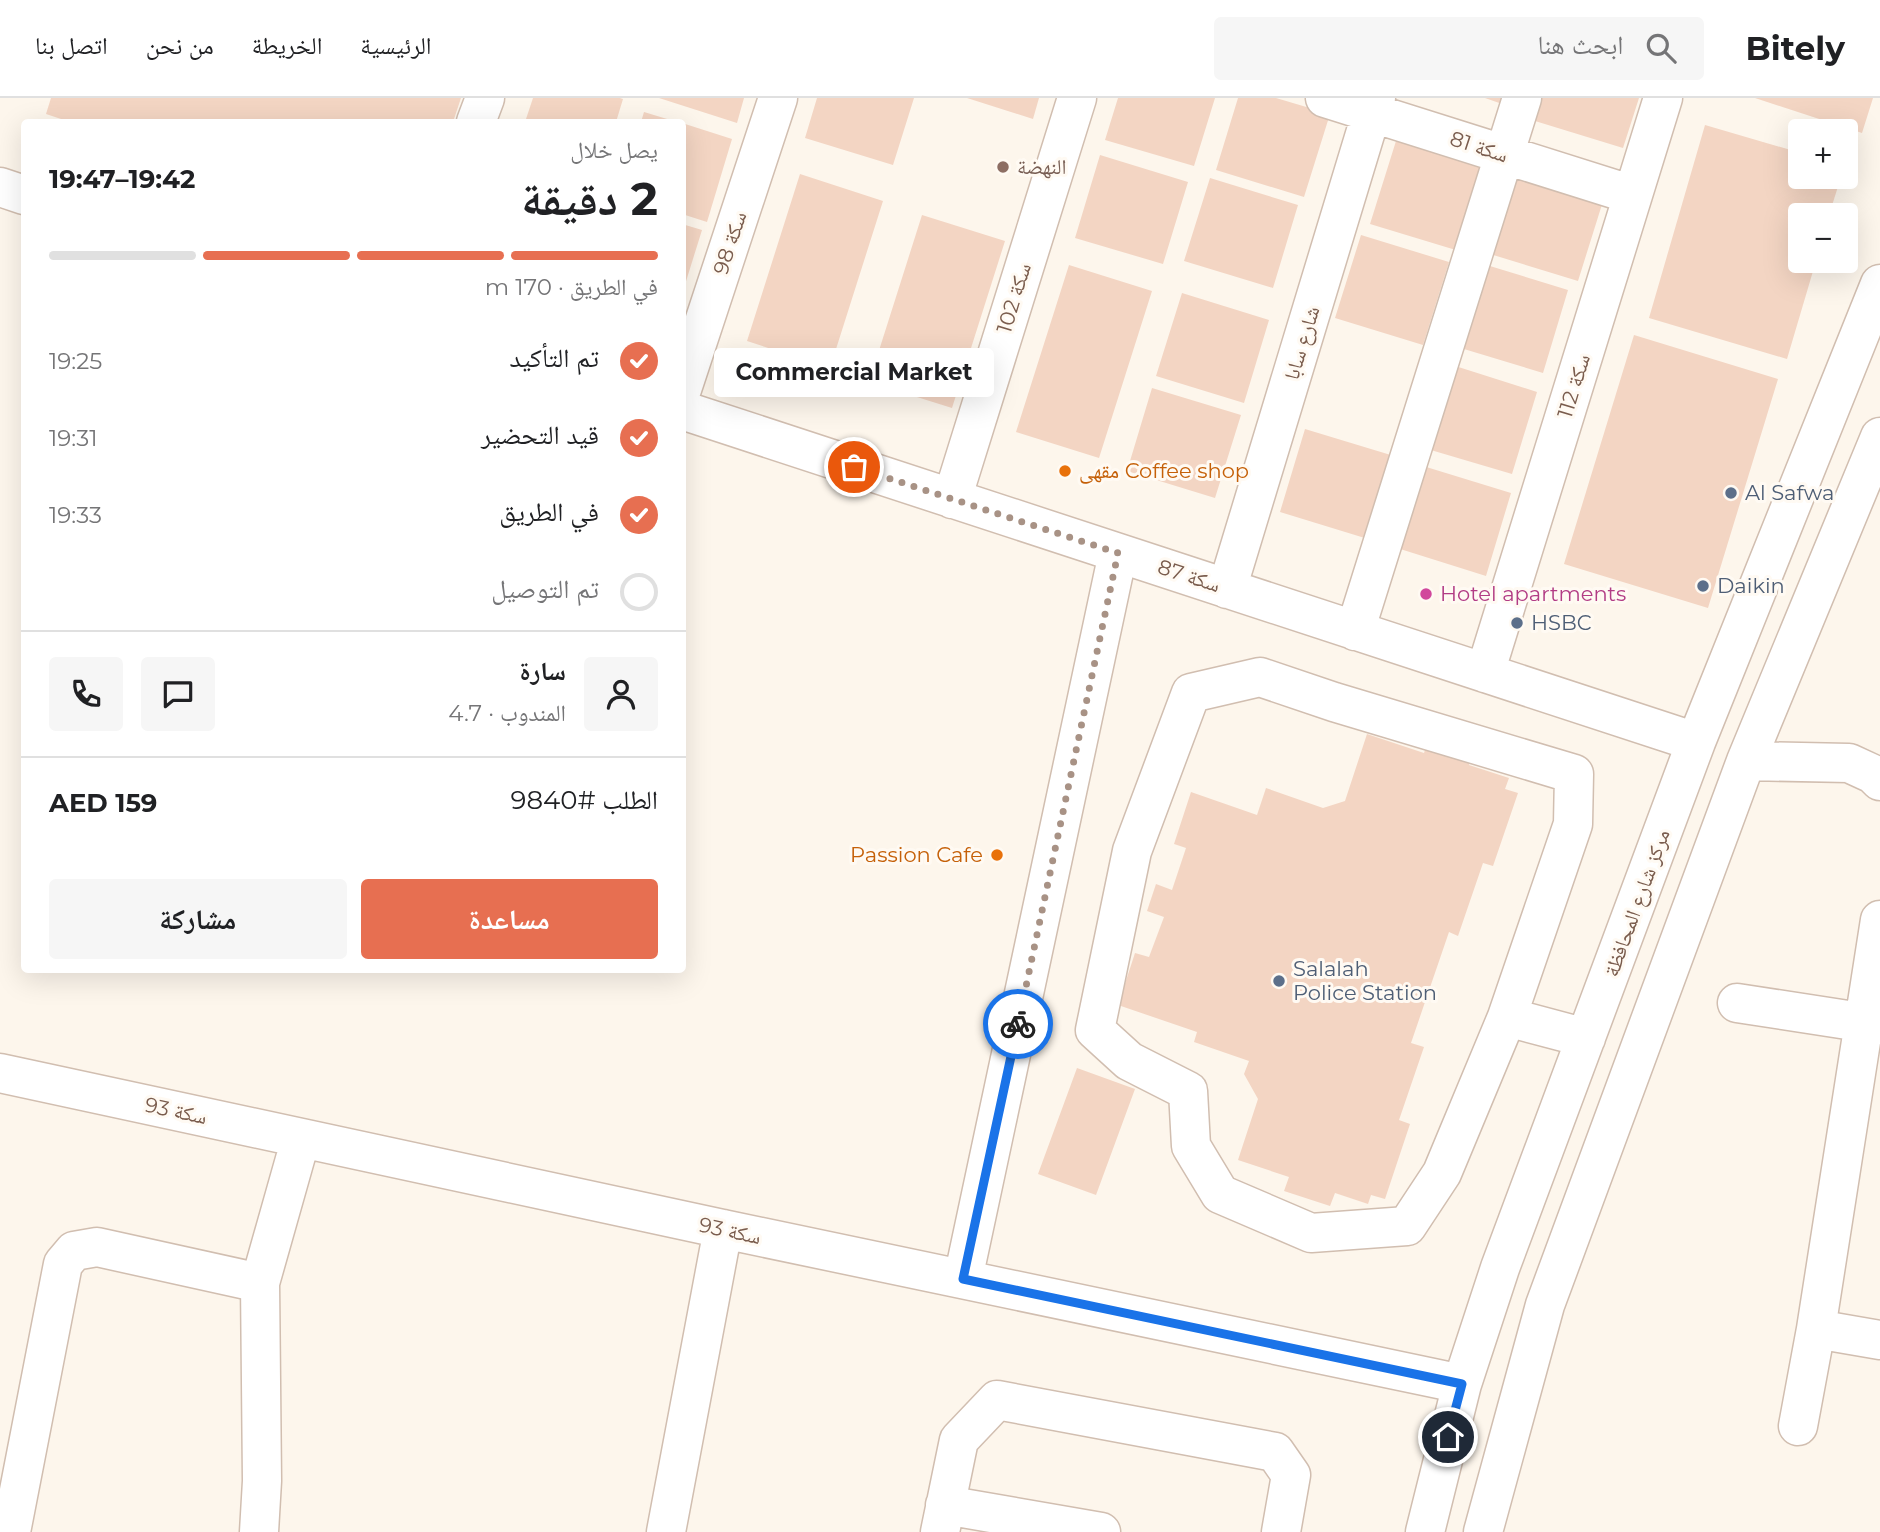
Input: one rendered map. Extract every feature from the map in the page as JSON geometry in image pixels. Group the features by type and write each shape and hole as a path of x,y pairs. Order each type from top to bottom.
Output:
{"street":[{"path":"478,119 485,98"},
{"name":"سكة 98","path":"686,376 778,98"},
{"name":"سكة 102","path":"952,499 1077,98"},
{"name":"سكة 81","path":"1325,98 1374,105 1504,155 1633,195"},
{"path":"1355,631 1522,98"},
{"name":"سكة 112","path":"1485,673 1663,98"},
{"name":"شارع سابا","path":"1227,589 1374,105"},
{"path":"0,187 21,194"},
{"name":"مركز شارع المحافظة","path":"1423,1527 1462,1384 1500,1268 1696,743 1880,284"},
{"name":"سكة 87","path":"686,411 1696,743"},
{"path":"1483,1532 1545,1305 1746,761 1880,437"},
{"path":"963,1279 1118,553"},
{"path":"1260,677 1574,774 1573,824 1507,1017 1442,1173 1407,1226 1311,1233 1220,1194 1191,1146 1188,1091 1129,1061 1094,1030 1132,851 1191,693 1260,677"},
{"path":"1746,761 1849,763 1873,774 1880,781"},
{"path":"1798,1426 1872,1024 1880,920"},
{"path":"1737,1003 1872,1024"},
{"path":"1507,1017 1586,1038"},
{"name":"سكة 93","path":"0,1073 723,1229 1462,1384"},
{"path":"259,1532 262,1481 260,1283 301,1138"},
{"path":"666,1532 723,1229"},
{"path":"11,1532 63,1264 74,1251 97,1247 260,1283"},
{"path":"1816,1329 1880,1340"},
{"path":"1101,1532 943,1518 959,1440 997,1400 1275,1452 1291,1475 1281,1532"}],"building":[{"path":"51,98 461,98 454,119 61,119 46,114"},
{"path":"533,98 623,99 617,119 526,119"},
{"path":"659,98 744,98 737,123"},
{"path":"817,98 914,98 893,165 805,138"},
{"path":"967,98 1039,98 1033,119"},
{"path":"1118,98 1215,98 1194,166 1105,140"},
{"path":"1238,98 1276,98 1330,114 1304,197 1216,170"},
{"path":"1485,98 1507,98 1505,105"},
{"path":"1542,98 1639,98 1623,148 1535,121"},
{"path":"1755,98 1873,98 1862,133 1858,132 1858,119 1819,119"},
{"path":"644,112 667,119 642,119"},
{"path":"686,124 732,139 707,222 686,215"},
{"path":"1705,125 1788,149 1788,189 1837,189 1833,203 1788,203 1788,273 1812,273 1787,359 1649,318"},
{"path":"1396,141 1484,168 1459,251 1370,224"},
{"path":"1100,155 1188,182 1163,264 1075,238"},
{"path":"1516,171 1604,198 1578,281 1490,254"},
{"path":"800,174 883,201 830,368 747,341"},
{"path":"1210,178 1298,205 1273,288 1184,261"},
{"path":"922,215 1005,241 952,408 869,382"},
{"path":"686,225 702,230 686,281"},
{"path":"1361,235 1449,262 1423,345 1335,318"},
{"path":"1480,263 1568,290 1543,373 1454,346"},
{"path":"1069,265 1152,291 1099,458 1016,432"},
{"path":"1182,293 1269,320 1244,403 1156,376"},
{"path":"1634,335 1778,379 1708,608 1564,564"},
{"path":"1449,364 1537,392 1512,474 1424,448"},
{"path":"1152,388 1241,415 1215,498 1127,471"},
{"path":"1305,429 1394,456 1368,539 1280,512"},
{"path":"1423,466 1511,493 1486,576 1397,548"},
{"name":"Salalah Police Station","path":"1367,734 1424,753 1429,738 1473,753 1469,765 1509,778 1505,789 1518,793 1493,866 1483,863 1458,936 1449,932 1411,1043 1424,1047 1399,1120 1410,1124 1385,1199 1371,1195 1368,1204 1335,1193 1330,1206 1284,1191 1289,1177 1238,1160 1258,1099 1244,1074 1249,1061 1194,1042 1197,1032 1118,1005 1135,953 1149,957 1164,917 1147,911 1156,884 1172,890 1186,848 1174,844 1191,792 1257,815 1266,788 1323,808 1345,801"},
{"path":"1077,1068 1135,1089 1096,1195 1038,1174"}],"way so far":[{"path":"854,467 1118,553 1018,1024"}],"place":[{"name":"النهضة","path":"1003,167"},
{"name":"Commercial Market","path":"854,467"},
{"name":"مقهى Coffee shop","path":"1065,471"},
{"name":"Al Safwa","path":"1731,493"},
{"name":"Daikin","path":"1703,586"},
{"name":"Hotel apartments","path":"1426,594"},
{"name":"HSBC","path":"1517,623"},
{"name":"Passion Cafe","path":"997,855"},
{"name":"Salalah Police Station","path":"1279,981"}],"route":[{"path":"1018,1024 963,1279 1462,1384 1448,1437"}]}
